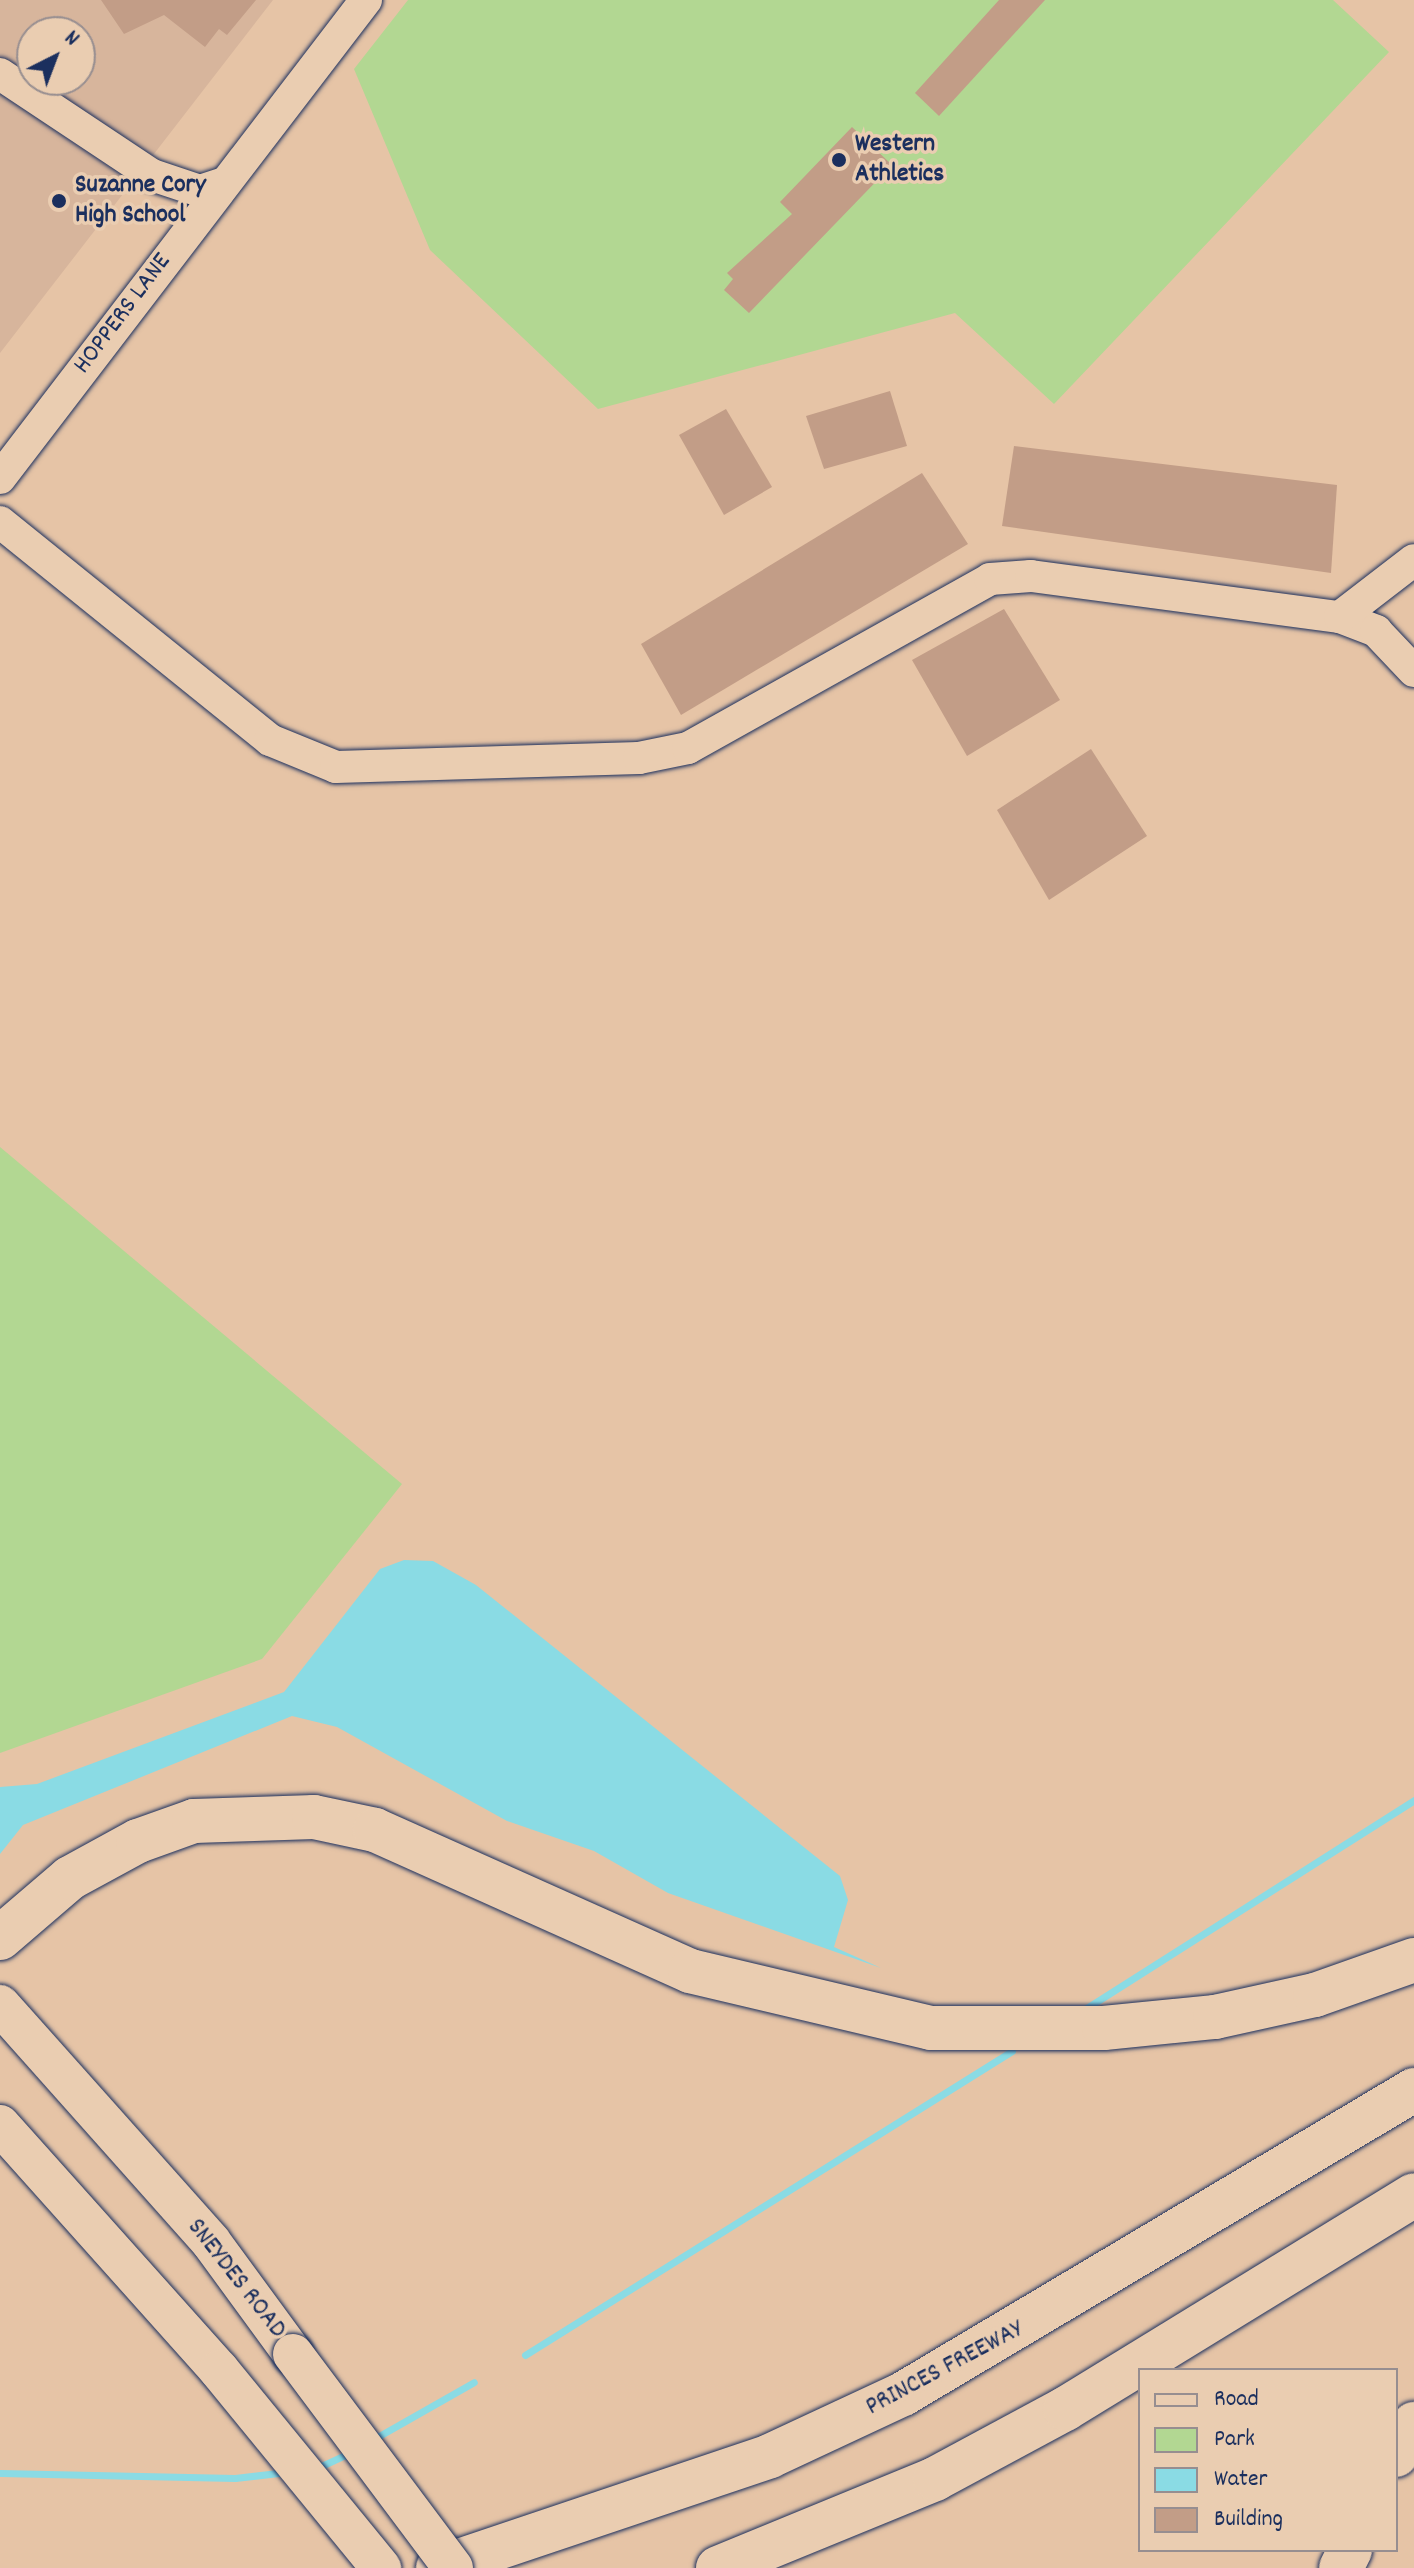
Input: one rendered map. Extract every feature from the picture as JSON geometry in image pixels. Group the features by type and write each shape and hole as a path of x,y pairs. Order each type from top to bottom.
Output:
{"highway":[{"path":"7,1924 70,1878 138,1841 194,1821 314,1817 375,1830 690,1971 931,2028 1104,2028 1215,2017 1315,1995 1414,1960"},
{"name":"PRINCES FREEWAY","path":"438,2568 755,2461 903,2394 1414,2090"},
{"path":"718,2568 935,2479 1065,2409 1414,2195"},
{"path":"1398,2452 1414,2424"}],"main road":[{"name":"SNEYDES ROAD","path":"0,2005 211,2242 453,2568"},
{"path":"0,2125 219,2370 381,2568"}],"street":[{"name":"HOPPERS LANE","path":"0,478 133,299 366,0"},
{"path":"0,74 152,175 200,191 224,183"},
{"path":"133,299 172,219 152,175"},
{"path":"0,522 270,740 336,767 639,758 688,748 990,579 1031,576 1340,617 1376,631 1414,671"},
{"path":"1340,617 1414,560"}],"shaded area":[{"name":"Suzanne Cory High School","path":"0,0 273,0 0,353"}],"green space":[{"name":"Western Athletics","path":"408,0 1333,0 1389,52 1054,404 955,313 598,409 430,250 354,69"},
{"path":"0,1147 402,1484 262,1659 0,1753"}],"water":[{"path":"404,1560 433,1561 476,1585 840,1876 848,1900 834,1947 881,1968 668,1893 594,1851 507,1821 337,1727 292,1716 23,1825 0,1854 0,1787 37,1784 284,1692 380,1569"}],"building":[{"path":"101,0 256,0 227,35 219,29 205,47 164,15 124,34"},
{"path":"999,0 1045,0 939,116 915,93"},
{"path":"852,127 892,165 749,313 724,290 733,279 727,273 792,214 780,202"},
{"path":"890,391 907,446 824,469 806,416"},
{"path":"726,409 772,487 724,515 679,435"},
{"path":"1014,446 1337,485 1331,573 1002,526"},
{"path":"922,473 968,544 681,715 641,644"},
{"path":"1004,609 1060,700 967,756 912,660"},
{"path":"1091,749 1147,836 1049,900 997,810"}],"waterway":[{"path":"1085,2009 1414,1800"},
{"path":"525,2355 1012,2051"},
{"path":"372,2440 474,2382"},
{"path":"315,2469 351,2452"},
{"path":"0,2473 235,2478 287,2472"}],"place":[{"name":"Western Athletics","path":"839,160"},
{"name":"Suzanne Cory High School","path":"59,201"}]}
